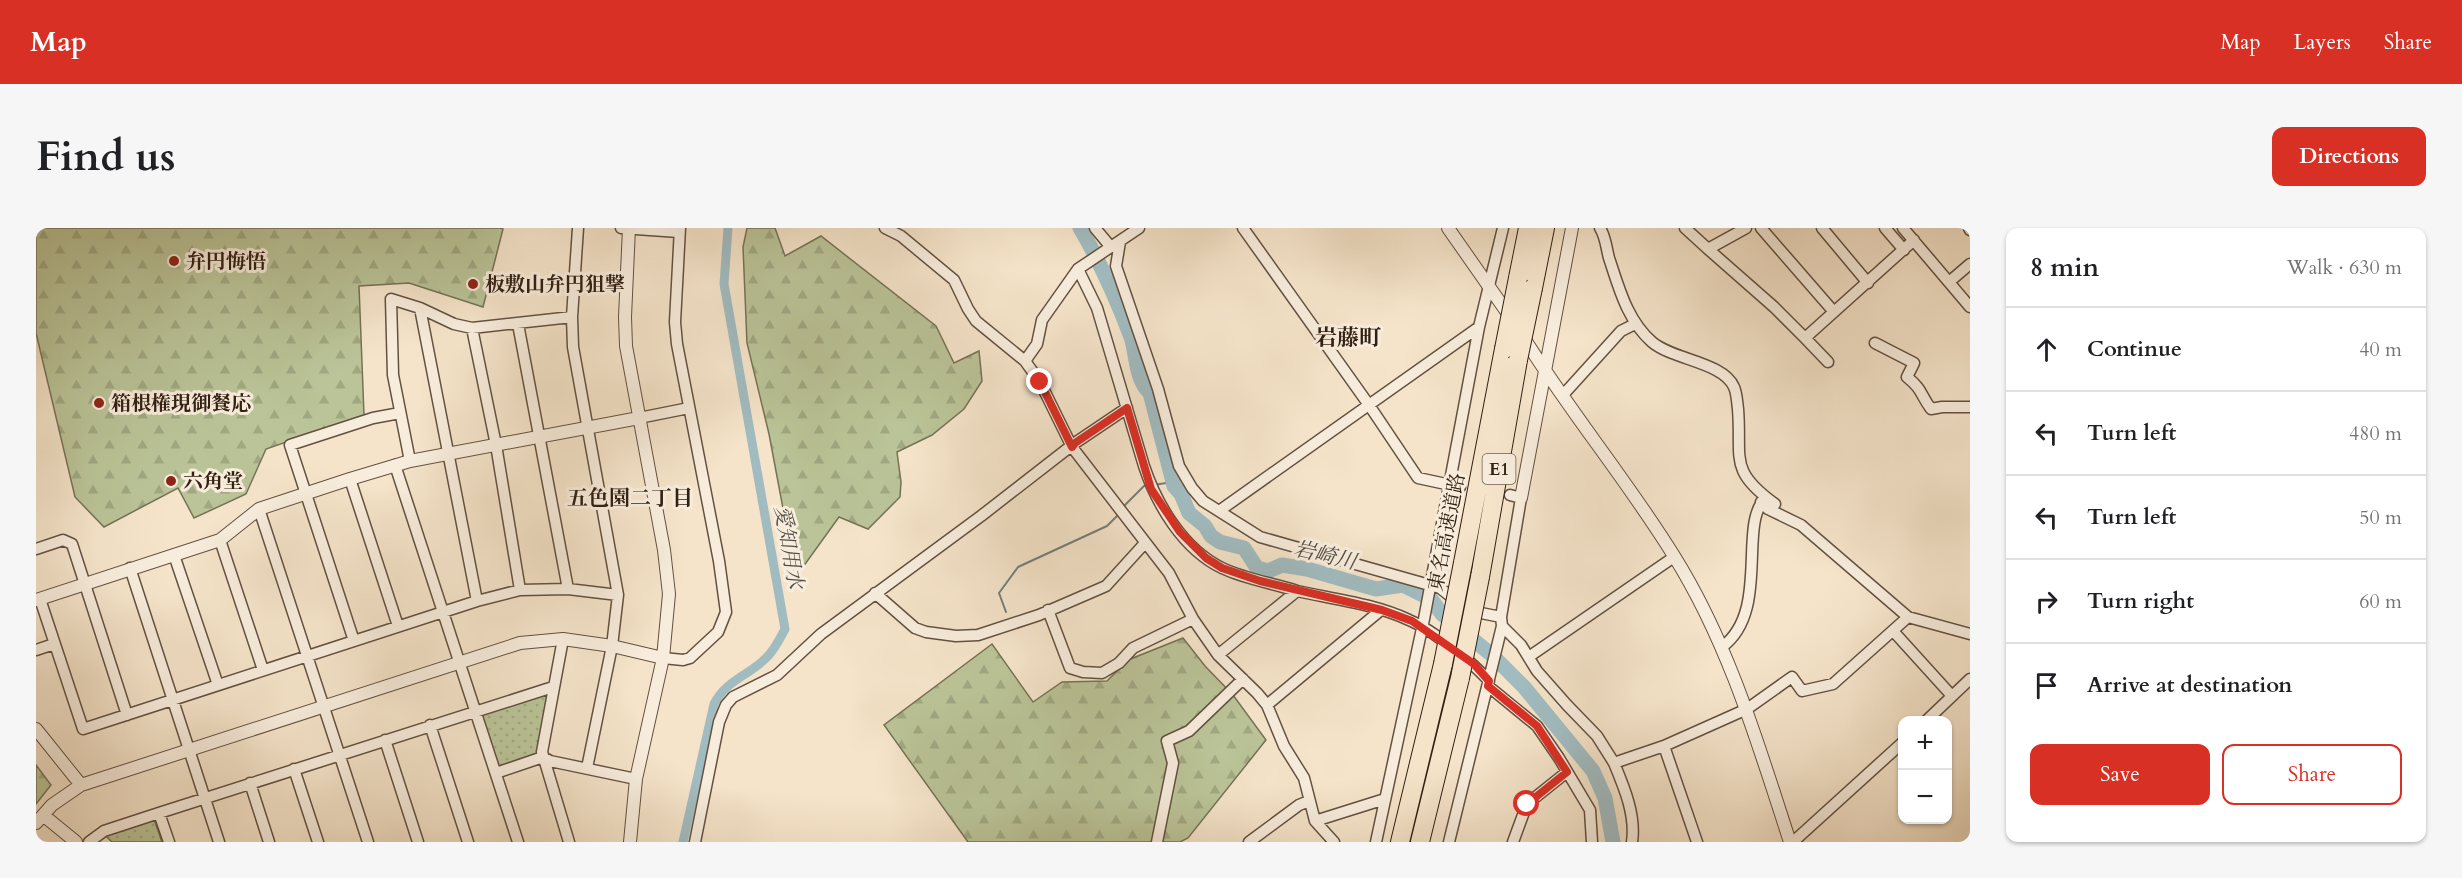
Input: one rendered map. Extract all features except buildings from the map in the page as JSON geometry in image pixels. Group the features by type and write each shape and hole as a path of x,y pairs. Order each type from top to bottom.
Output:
{"highway":[{"name":"東名高速道路","path":"1526,283 1528,228"},
{"name":"東名高速道路","path":"1400,842 1443,664 1463,563 1526,283 1545,228"},
{"name":"東名高速道路","path":"1420,842 1451,718 1480,577 1511,355"},
{"path":"1425,842 1451,718"}],"street":[{"path":"578,228 572,317 573,347 618,595 612,646 587,768"},
{"path":"76,842 39,819 65,794 81,785 189,749 520,643 563,639 683,660 690,658 718,632 726,612 719,561 688,408 675,322 680,230 621,228"},
{"path":"629,228 625,332 668,579 668,610 663,658 636,779 630,842"},
{"path":"885,228 902,236 954,280 976,321 1025,362 1040,382 1072,447 1169,573 1193,619 1218,655 1267,705 1284,746 1304,778 1315,821 1334,842"},
{"path":"1095,228 1112,246 1116,266 1158,388 1179,466 1203,501 1260,537 1430,590 1440,588 1476,612 1501,621 1530,656 1538,671 1597,736 1614,763 1632,817 1632,842"},
{"path":"1025,362 1037,344 1042,320 1078,269 1139,228"},
{"path":"1243,228 1418,478 1455,485"},
{"path":"1448,228 1674,557 1722,647 1747,709 1791,842 1898,746"},
{"path":"1376,842 1455,485 1479,327 1503,228"},
{"path":"1449,842 1500,638 1516,497 1545,369 1572,228"},
{"path":"1600,228 1625,306 1635,324 1652,342 1667,353 1705,364 1734,385 1740,427 1737,442 1740,465 1747,479 1767,501 1768,509 1801,525 1908,617 1970,634"},
{"path":"1685,228 1774,307 1828,362"},
{"path":"1708,249 1746,228"},
{"path":"1761,228 1834,312"},
{"path":"1822,228 1868,283"},
{"path":"1885,228 1904,250"},
{"path":"1903,228 1970,307"},
{"path":"1805,338 1914,240"},
{"path":"1949,282 1970,264"},
{"path":"1078,269 1097,308 1151,489 1180,532 1206,558 1222,568 1297,591 1382,610 1423,623 1474,664 1537,726 1590,810 1592,842"},
{"path":"410,460 393,375 391,298 420,308 454,324 472,328 572,317"},
{"path":"420,308 477,601"},
{"path":"518,324 568,589"},
{"path":"1563,395 1621,331 1635,324"},
{"path":"1219,511 1479,327"},
{"path":"472,328 496,445 520,590"},
{"path":"1875,343 1914,363 1907,377 1921,389 1931,409 1970,406"},
{"path":"618,595 568,589 520,590 398,626 83,729 38,599 220,540 259,509 410,460 688,408"},
{"path":"695,842 719,722 726,705 744,690 777,675 820,634 1075,443 1127,408"},
{"path":"354,641 290,445 373,418 400,413"},
{"path":"395,465 518,842"},
{"path":"350,478 398,626"},
{"path":"1722,647 1735,638 1749,599 1754,527 1767,501"},
{"path":"259,509 368,842"},
{"path":"36,549 63,540 72,544 127,715"},
{"path":"220,540 263,670"},
{"path":"875,593 915,628 926,632 956,636 978,635 1106,586 1145,543"},
{"path":"174,555 218,685"},
{"path":"1530,656 1674,557"},
{"path":"130,568 219,842"},
{"path":"1218,655 1297,591"},
{"path":"1048,610 1070,668 1092,673 1102,673 1119,663 1133,648 1193,619"},
{"path":"1267,705 1382,610"},
{"path":"1614,763 1664,746 1747,709 1791,677 1802,691 1833,684 1894,632 1908,617"},
{"path":"1894,632 1952,696"},
{"path":"563,639 553,687 543,757 569,842"},
{"path":"36,650 54,644"},
{"path":"1157,842 1173,763 1167,741 1189,730 1243,679"},
{"path":"1930,716 1970,679"},
{"path":"89,842 104,831 553,687"},
{"path":"430,725 468,842"},
{"path":"36,729 81,785"},
{"path":"385,740 418,842"},
{"path":"1664,746 1697,842"},
{"path":"496,773 543,757 550,761 636,779"},
{"path":"294,769 318,842"},
{"path":"1513,842 1527,804 1567,772"},
{"path":"250,783 269,842"},
{"path":"1315,821 1385,799"},
{"path":"1249,842 1309,801"},
{"path":"159,813 169,842"}],"green space":[{"path":"36,228 503,229 483,307 409,283 359,286 364,415 266,449 246,494 194,518 178,488 104,527 75,497 36,333"},
{"path":"747,228 775,228 785,256 821,236 936,326 954,363 979,351 982,381 964,409 932,435 897,452 901,482 900,497 868,529 839,517 803,567 788,535 769,434 747,343 743,247"},
{"path":"1183,638 1205,666 1233,695 1266,740 1188,838 1180,842 968,842 884,725 992,644 1033,702 1062,682 1107,681 1128,660"},
{"path":"550,690 537,753 497,769 479,713"},
{"path":"36,765 51,785 36,804"},
{"path":"154,819 162,842 112,842 104,834"}],"waterway":[{"name":"愛知用水","path":"683,842 714,704 725,689 767,657 785,629 724,284 728,228"},
{"name":"岩崎川","path":"1080,228 1108,281 1131,337 1139,374 1150,393 1174,486 1181,494 1189,513 1220,542 1244,548 1257,568 1268,571 1282,565 1307,569 1376,589 1403,585 1431,599 1442,614 1493,656 1524,687 1593,771 1605,798 1613,842"},
{"path":"1154,485 1166,483 1174,486"},
{"path":"1124,506 1144,486 1149,485"},
{"path":"1006,612 999,593 1018,567 1107,526 1119,514"}],"place":[{"name":"弁円悔悟","path":"174,261"},
{"name":"板敷山弁円狙撃","path":"473,284"},
{"name":"箱根権現御餐応","path":"99,403"},
{"name":"六角堂","path":"171,481"}],"district":[{"name":"岩藤町","path":"1348,337"},
{"name":"五色園二丁目","path":"630,498"}],"route":[{"path":"1040,382 1072,447 1127,408 1151,489 1180,532 1206,558 1222,568 1260,581 1397,615 1412,621 1474,664 1489,681 1488,686 1537,726 1567,772 1527,804"}]}
